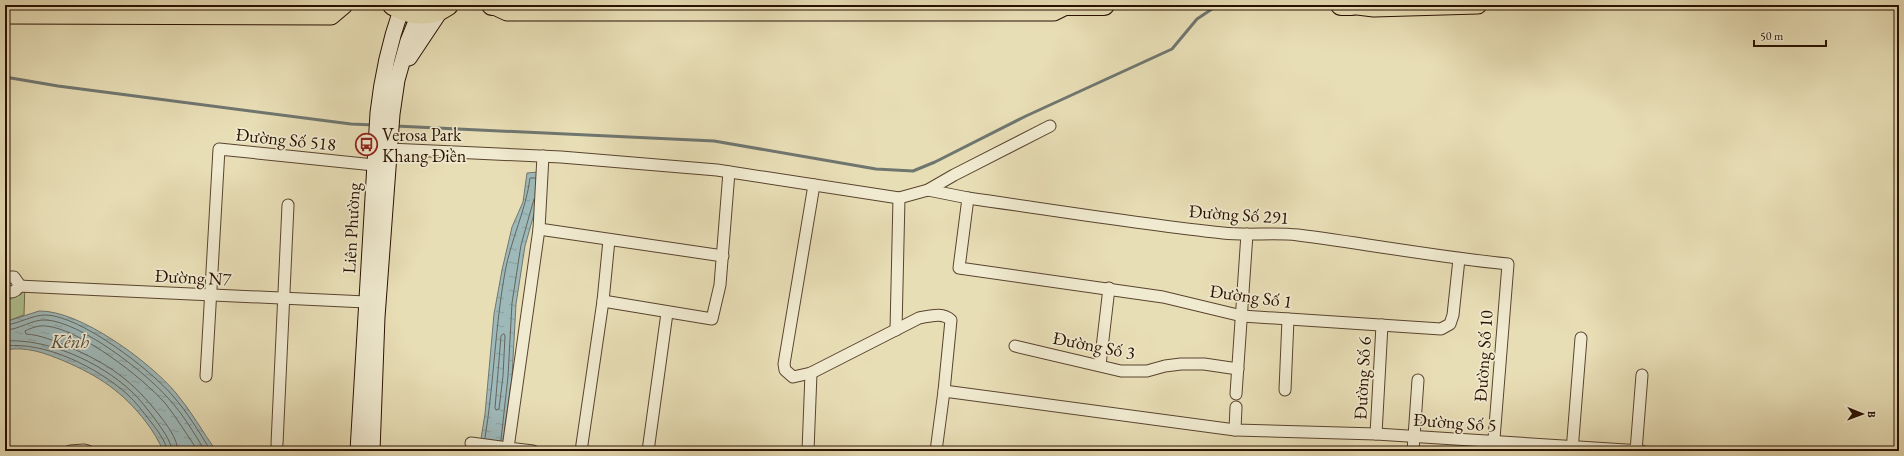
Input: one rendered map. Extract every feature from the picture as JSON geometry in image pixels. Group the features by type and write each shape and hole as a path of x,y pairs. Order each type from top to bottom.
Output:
{"highway":[{"path":"1061,5 1104,5"},
{"path":"1341,5 1350,5"},
{"path":"404,10 430,14 445,7"}],"main road":[{"path":"5,15 331,16 344,5"},
{"path":"492,5 507,12 613,13 1054,12 1068,6"},
{"path":"1350,5 1374,8 1478,5"}],"street":[{"path":"397,80 410,55 445,7"},
{"name":"Liên Phường","path":"385,114 397,80 408,41 404,10"},
{"name":"Liên Phường","path":"372,451 382,149 385,114 382,78 391,40 404,10"},
{"path":"382,149 543,156 729,172 899,198 928,190 954,175 1050,126"},
{"name":"Đường Số 518","path":"209,295 219,149 374,165"},
{"name":"Liên Phường","path":"358,451 374,165 382,149"},
{"path":"507,447 539,229 543,156"},
{"path":"603,301 668,313 712,319 720,285 729,172"},
{"path":"814,185 784,364 785,370 793,377 811,373 919,318 946,315 951,320 936,451"},
{"name":"Đường Số 291","path":"928,190 968,198 1216,232 1297,235 1393,248 1459,259 1508,264"},
{"path":"896,330 899,198"},
{"name":"Đường Số 1","path":"968,198 959,268 1109,288 1163,297 1242,316 1441,329 1450,324 1453,316 1459,259"},
{"path":"277,444 285,299 288,205"},
{"path":"539,229 722,256"},
{"path":"1236,394 1247,234"},
{"path":"581,451 603,301 609,240"},
{"name":"Đường Số 10","path":"1494,446 1508,264"},
{"path":"5,278 14,277 18,281 16,290 12,292 5,290"},
{"name":"Đường N7","path":"18,286 366,302"},
{"path":"1100,365 1109,288"},
{"path":"206,376 209,295"},
{"path":"648,451 668,313"},
{"path":"1285,390 1288,319"},
{"name":"Đường Số 6","path":"1376,434 1382,325"},
{"path":"1572,449 1581,338"},
{"name":"Đường Số 3","path":"1015,346 1121,371 1135,372 1181,364 1204,364 1238,369"},
{"path":"808,451 811,373"},
{"path":"1636,451 1642,375"},
{"path":"1413,451 1418,380"},
{"name":"Đường Số 5","path":"944,391 1235,430 1376,434 1414,436 1494,446 1642,451"},
{"path":"1235,430 1236,406"},
{"path":"476,443 533,451"},
{"path":"70,451 88,451"}],"green space":[{"path":"25,282 24,315 5,322 5,303 8,302"}],"water":[{"path":"539,172 538,200 525,246 516,304 512,377 505,426 504,451 479,451 485,414 494,314 502,270 512,227 523,202 527,173"},
{"name":"Kênh","path":"39,311 56,313 94,328 132,353 176,393 192,414 216,451 163,451 146,422 119,393 110,386 77,367 43,353 20,349 5,350 5,322"}],"waterway":[{"path":"396,126 714,141 876,169 913,171 935,162 1026,116 1172,49 1197,19 1218,5"},
{"path":"5,77 58,86 351,124 374,125"}],"place":[{"name":"Verosa Park Khang Điền","path":"367,144"}]}
